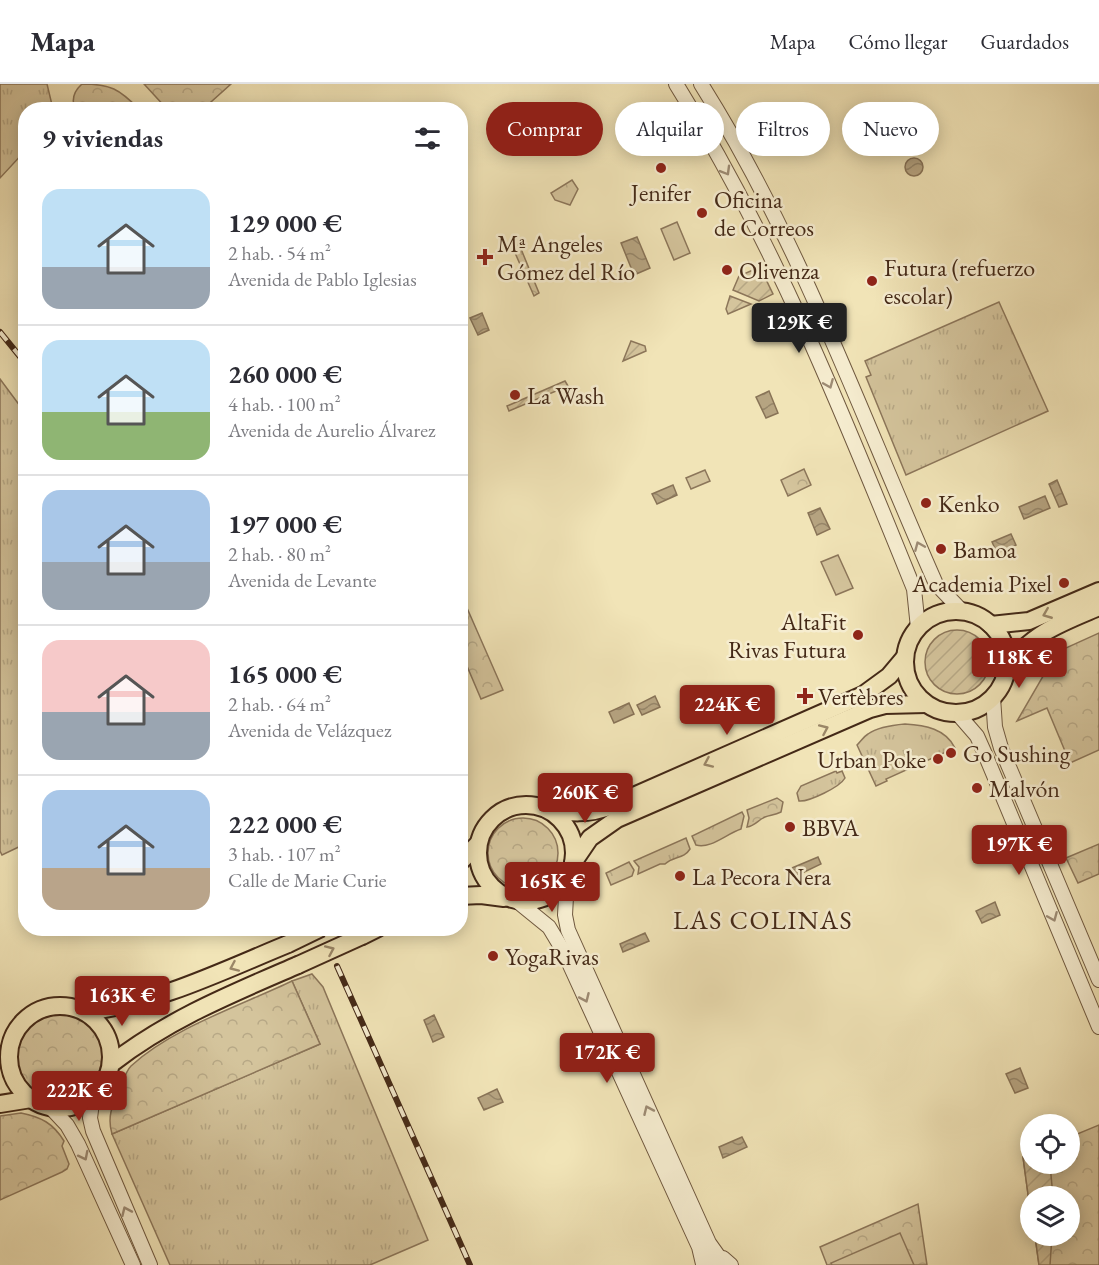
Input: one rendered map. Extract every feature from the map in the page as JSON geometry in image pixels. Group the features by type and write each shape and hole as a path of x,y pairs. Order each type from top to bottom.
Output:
{"main road":[{"path":"991,625 1029,621 1099,591"},
{"path":"1007,665 1034,638 1099,607"},
{"path":"962,611 978,616 991,625 1003,641 1007,665 1005,677 993,698 983,706 957,713 936,709 926,704 917,695 906,671 905,657 907,647 918,628 931,618 946,612 962,611"},
{"path":"468,853 478,844 489,822 496,814 509,807 532,805 570,813 591,812 612,806 864,695 890,676 905,657"},
{"path":"468,896 531,901 545,897 558,890 590,838 617,819 870,709 885,705 926,704"},
{"path":"546,809 560,818 569,831 574,847 570,871"},
{"path":"478,844 477,861 483,877 494,890 513,900"},
{"path":"86,1012 159,996 201,981 304,936"},
{"path":"111,1064 155,1032 196,1010 362,936"},
{"path":"0,1062 14,1032 25,1019 39,1010 53,1006 68,1006 86,1012 98,1022 106,1034 111,1049 111,1064 106,1079 93,1095 76,1106 51,1108 31,1099 17,1085 8,1060 9,1045"},
{"path":"0,1104 31,1099"}],"street":[{"path":"676,84 752,216 804,324 914,589 918,628"},
{"path":"701,84 755,178 805,276 936,584 962,611"},
{"path":"993,698 995,727 1001,748 1099,980"},
{"path":"957,713 977,736 1099,1027"},
{"path":"570,871 565,915 568,930 709,1243 719,1257"},
{"path":"513,900 549,927 564,952 699,1247 702,1264 710,1258 719,1257 728,1260 732,1265"},
{"path":"93,1095 90,1118 95,1137 150,1265"},
{"path":"51,1108 67,1125 78,1144 134,1265"}],"green space":[{"path":"0,84 47,84 51,102 18,102 18,159 0,178"},
{"path":"82,84 100,85 120,92 131,102 73,102 77,89"},
{"path":"144,84 231,84 211,102 161,102"},
{"path":"572,180 578,189 570,205 555,200 551,193"},
{"path":"677,222 690,253 674,260 661,229"},
{"path":"519,244 539,293 534,296 512,246"},
{"path":"760,267 773,294 759,301 733,290 739,276"},
{"path":"730,296 751,304 728,314 726,309"},
{"path":"999,302 1048,411 906,475 866,377 871,375 865,361"},
{"path":"631,341 645,346 646,351 623,361"},
{"path":"0,379 18,403 18,847 2,855 0,851"},
{"path":"565,381 568,386 509,411 507,406"},
{"path":"804,469 811,485 788,496 781,480"},
{"path":"705,470 710,481 691,489 686,478"},
{"path":"838,555 853,588 836,595 821,562"},
{"path":"468,610 503,690 481,699 468,668"},
{"path":"951,630 963,630 980,639 987,650 989,662 987,674 980,685 963,694 951,694 939,689 930,680 925,668 925,656 930,644 939,635"},
{"path":"1099,633 1099,750 1070,763 1047,708 1017,721 1057,652"},
{"path":"905,724 934,729 946,736 955,748 886,779 887,781 876,786 857,745 866,735 876,730"},
{"path":"836,771 837,773 842,771 845,778 842,782 817,797 799,801 797,793 801,786"},
{"path":"777,798 783,802 781,812 765,817 747,827 749,818 747,810"},
{"path":"742,812 744,816 741,829 713,843 696,845 692,836"},
{"path":"523,818 536,821 548,828 555,840 558,853 555,866 548,878 536,885 523,888 510,885 498,878 491,866 488,853 491,840 498,828 510,821"},
{"path":"686,838 690,849 688,852 638,874 639,867 634,861"},
{"path":"1099,844 1099,874 1078,883 1066,858"},
{"path":"629,862 634,870 632,876 611,885 606,873"},
{"path":"312,974 323,987 428,1240 370,1265 170,1265 112,1134 320,1044 292,981"},
{"path":"292,981 320,1044 112,1134 110,1117 112,1107 131,1066 166,1040 208,1018"},
{"path":"59,1013 83,1020 95,1032 102,1056 95,1080 83,1092 59,1099 35,1092 23,1080 16,1056 23,1032 35,1020"},
{"path":"21,1113 51,1125 64,1141 62,1146 69,1164 62,1172 0,1200 0,1116"},
{"path":"1099,1125 1099,1265 1039,1265 1036,1246 1080,1246 1080,1186 1027,1186 1025,1174 1080,1174 1080,1133"},
{"path":"1025,1174 1051,1174 1052,1186 1027,1186"},
{"path":"918,1204 927,1265 827,1265 820,1247"},
{"path":"900,1233 914,1265 832,1265 831,1263"},
{"path":"1036,1246 1051,1246 1050,1265 1039,1265"}],"water":[{"path":"910,158 918,158 923,163 921,174 910,176 905,171 905,163"},
{"path":"637,237 650,268 634,275 621,243"},
{"path":"482,313 489,330 478,335 470,318"},
{"path":"769,391 778,413 766,418 756,397"},
{"path":"1057,480 1067,504 1059,507 1049,484"},
{"path":"673,485 677,495 657,504 652,494"},
{"path":"1045,496 1050,508 1024,519 1019,507"},
{"path":"820,508 830,529 817,535 808,513"},
{"path":"1011,534 1016,545 997,553 992,542"},
{"path":"655,696 660,707 642,715 637,705"},
{"path":"629,703 634,714 614,723 609,712"},
{"path":"818,857 821,864 796,876 792,868"},
{"path":"995,902 1000,915 982,923 976,911"},
{"path":"645,933 649,941 623,952 620,944"},
{"path":"434,1015 444,1037 433,1042 424,1020"},
{"path":"1020,1068 1028,1088 1015,1093 1006,1074"},
{"path":"497,1089 503,1102 484,1110 478,1098"},
{"path":"742,1137 747,1147 723,1158 719,1147"}],"railway":[{"path":"0,332 18,354"},
{"path":"337,966 470,1265"}],"place":[{"name":"Jenifer","path":"661,168"},
{"name":"Oficina de Correos","path":"702,213"},
{"name":"Mª Angeles Gómez del Río","path":"485,257"},
{"name":"Olivenza","path":"727,270"},
{"name":"Futura (refuerzo escolar)","path":"872,281"},
{"name":"La Wash","path":"515,395"},
{"name":"Kenko","path":"926,503"},
{"name":"Bamoa","path":"941,549"},
{"name":"Academia Pixel","path":"1064,583"},
{"name":"AltaFit Rivas Futura","path":"858,635"},
{"name":"Vertèbres","path":"805,696"},
{"name":"Go Sushing","path":"951,753"},
{"name":"Urban Poke","path":"938,759"},
{"name":"Malvón","path":"977,788"},
{"name":"BBVA","path":"790,827"},
{"name":"La Pecora Nera","path":"680,876"},
{"name":"YogaRivas","path":"493,956"}],"district":[{"name":"LAS COLINAS","path":"763,920"}]}
